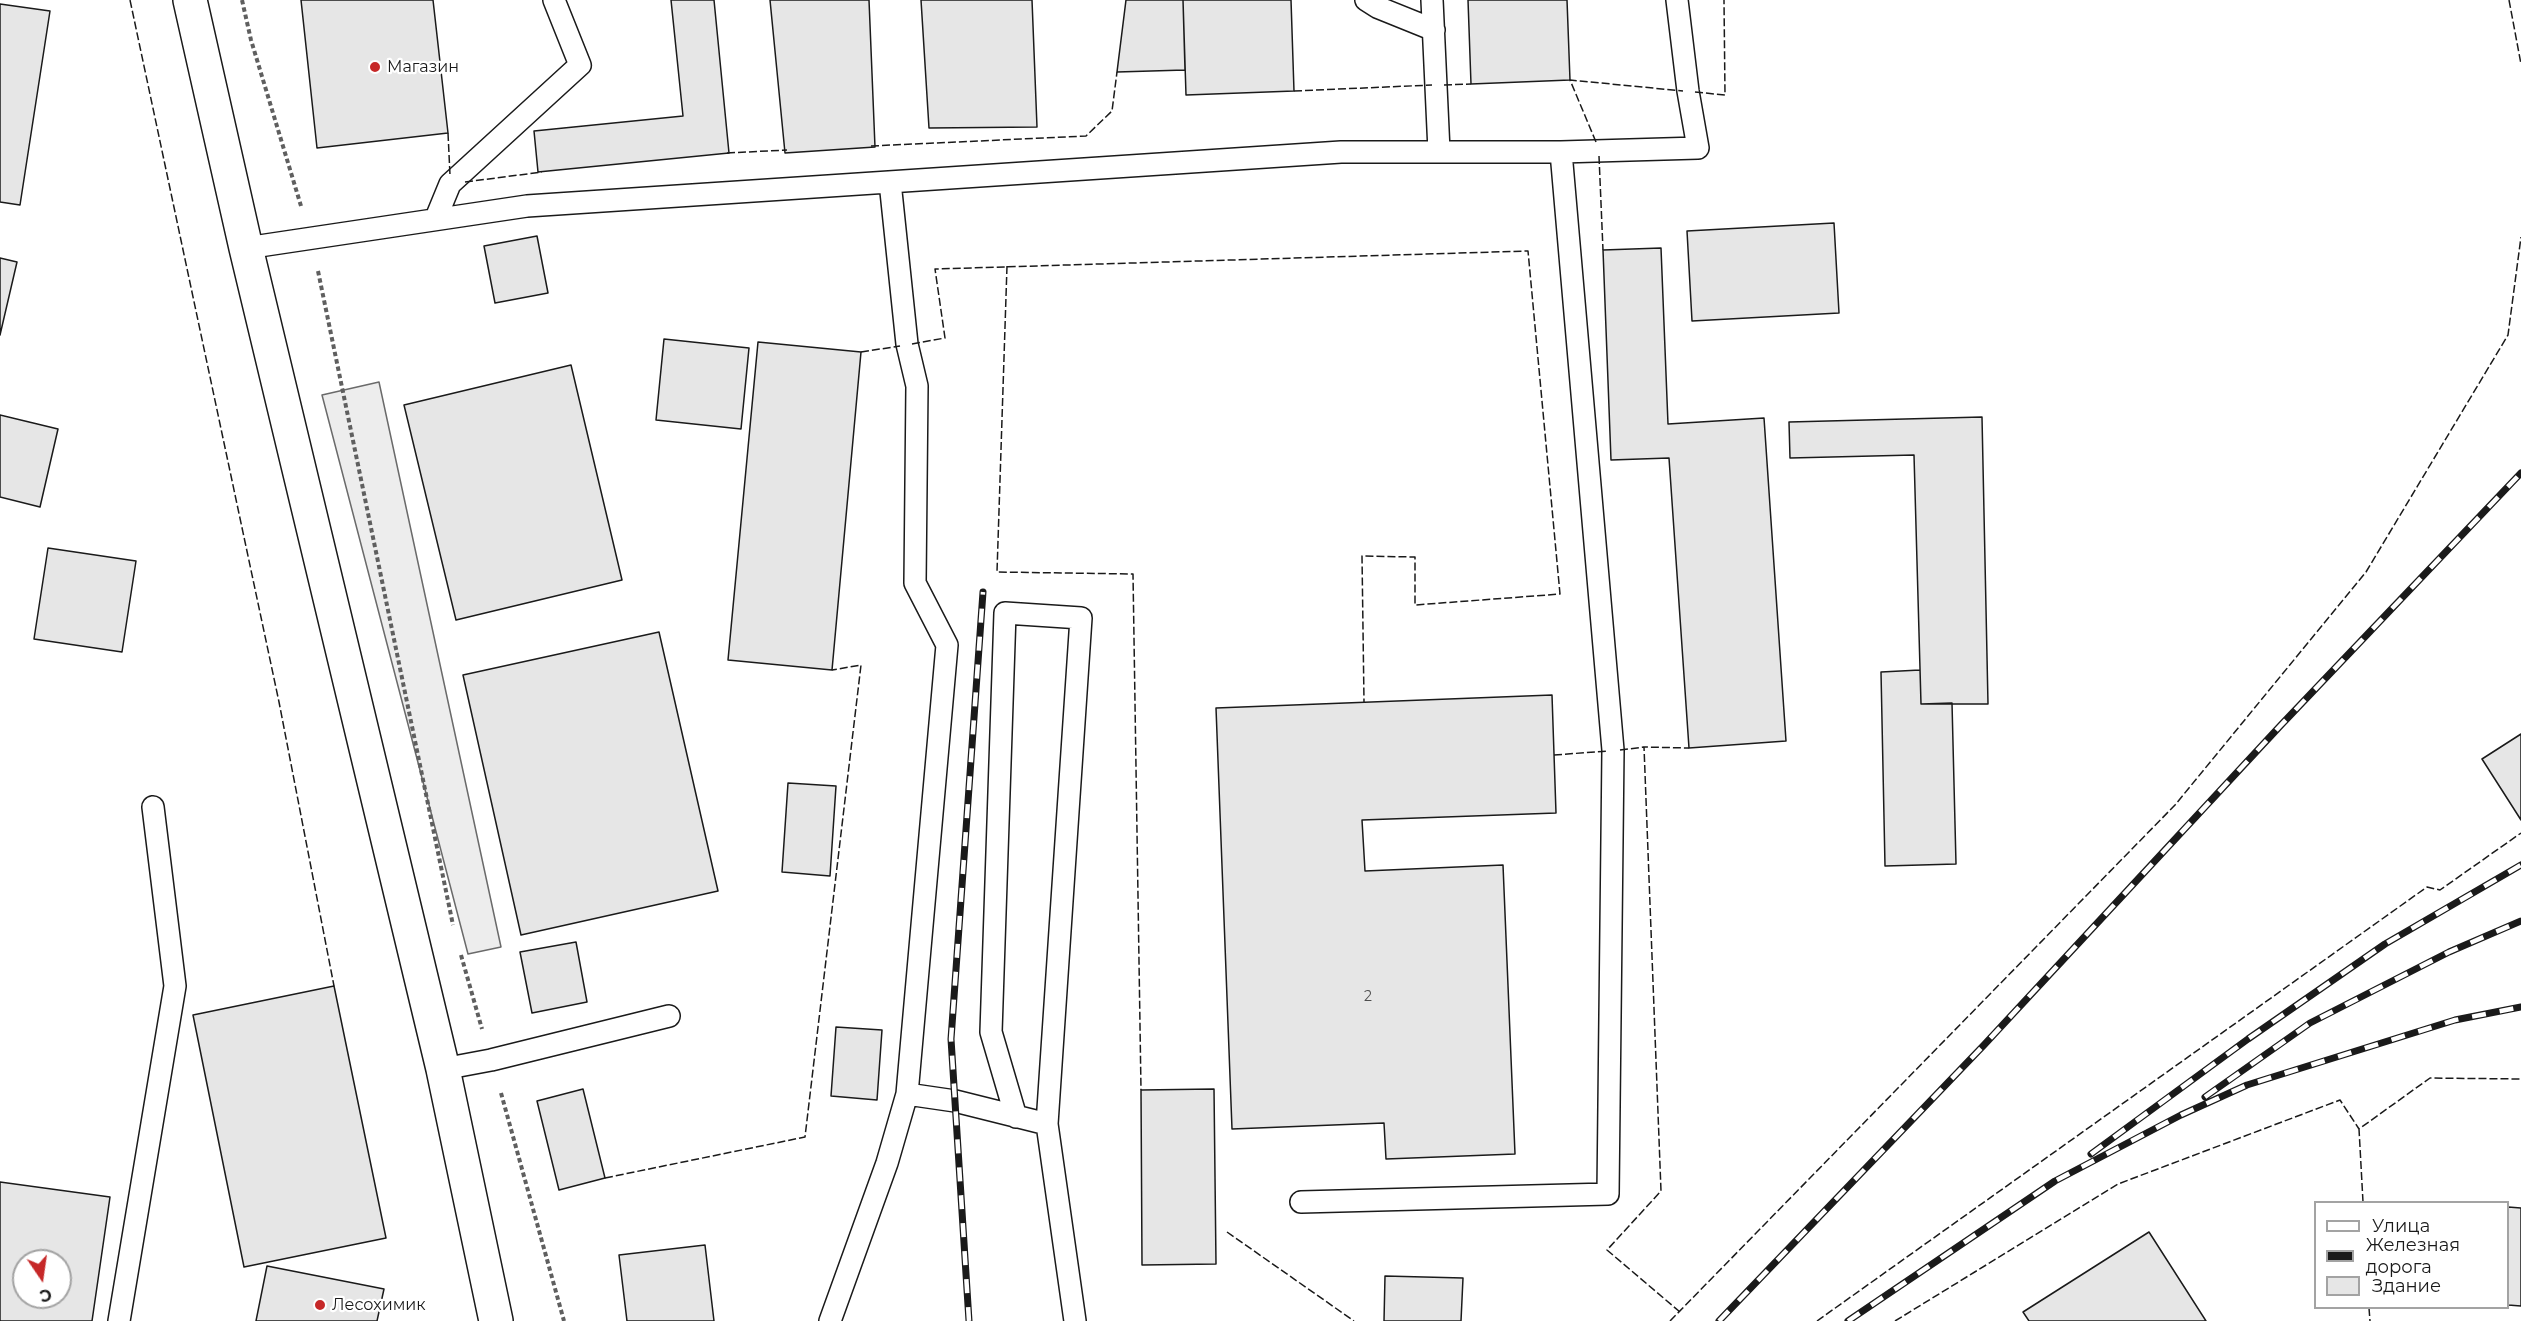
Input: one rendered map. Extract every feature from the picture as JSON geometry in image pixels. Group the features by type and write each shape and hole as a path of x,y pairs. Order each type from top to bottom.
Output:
{"street":[{"path":"190,0 246,248 443,1069 496,1321"}],"lane":[{"path":"436,218 450,184 580,65 554,0"},
{"path":"1366,0 1377,8 1434,30"},
{"path":"1432,0 1439,151"},
{"path":"246,248 527,206 1341,152 1561,152 1698,148 1688,91 1677,0"},
{"path":"1301,1202 1608,1194 1613,750 1561,152"},
{"path":"830,1321 887,1163 907,1094 947,645 915,583 917,386 907,344 890,182"},
{"path":"1016,1117 991,1032 1005,613 1081,618 1047,1124 1075,1321"},
{"path":"119,1321 175,986 153,807"},
{"path":"443,1069 491,1060 669,1016"},
{"path":"907,1094 955,1101 1047,1124"}],"path":[{"path":"242,0 251,40 310,237 454,931"},
{"path":"460,953 564,1321"}],"shaded area":[{"path":"379,382 501,947 468,954 322,395"}],"building":[{"name":"Магазин","path":"301,0 433,0 448,133 317,148"},
{"path":"671,0 714,0 729,153 538,172 534,131 683,116"},
{"path":"770,0 869,0 875,147 785,153"},
{"path":"921,0 1032,0 1037,127 929,128"},
{"path":"1126,0 1183,0 1185,70 1117,72"},
{"path":"1183,0 1291,0 1294,91 1186,95"},
{"path":"1468,0 1567,0 1570,80 1471,84"},
{"path":"0,4 50,11 20,205 0,202"},
{"path":"1834,223 1839,313 1692,321 1687,231"},
{"path":"537,236 548,293 495,303 484,246"},
{"path":"1661,248 1668,424 1764,418 1786,741 1689,748 1669,458 1611,460 1603,250"},
{"path":"0,258 17,262 0,335"},
{"path":"664,339 749,348 741,429 656,420"},
{"path":"758,342 861,352 832,670 728,660"},
{"path":"571,365 622,580 456,620 404,405"},
{"path":"0,415 58,429 40,507 0,497"},
{"path":"1982,417 1988,704 1921,704 1914,455 1790,458 1789,422"},
{"path":"48,548 136,561 122,652 34,639"},
{"path":"659,632 718,891 521,935 463,675"},
{"path":"1920,670 1921,704 1952,703 1956,864 1885,866 1881,672"},
{"path":"1552,695 1556,813 1362,820 1365,871 1503,865 1515,1154 1386,1159 1384,1123 1232,1129 1216,708"},
{"path":"2521,734 2521,820 2482,759"},
{"path":"788,783 836,786 830,876 782,872"},
{"path":"576,942 587,1002 532,1013 520,952"},
{"path":"334,986 386,1238 244,1267 193,1015"},
{"path":"836,1027 882,1030 877,1100 831,1096"},
{"path":"583,1089 605,1178 559,1190 537,1101"},
{"path":"1214,1089 1216,1264 1142,1265 1141,1090"},
{"path":"0,1182 110,1197 92,1321 0,1321"},
{"path":"2509,1207 2521,1208 2521,1306 2509,1305"},
{"path":"2149,1232 2206,1321 2029,1321 2023,1312"},
{"path":"705,1245 714,1321 627,1321 619,1255"},
{"name":"Лесохимик","path":"267,1266 384,1289 377,1321 256,1321"},
{"path":"1385,1276 1463,1278 1461,1321 1384,1321"}],"railway":[{"path":"1719,1321 1984,1045 2281,725 2521,473"},
{"path":"969,1321 951,1039 983,592"},
{"path":"2091,1154 2248,1039 2385,944 2521,865"},
{"path":"2205,1097 2310,1023 2449,952 2521,921"},
{"path":"1848,1321 2055,1181 2181,1115 2247,1085 2455,1020 2521,1007"}],"fence":[{"path":"130,0 279,702 334,986"},
{"path":"1695,92 1725,95 1724,0"},
{"path":"2509,0 2521,64"},
{"path":"871,146 1086,136 1112,111 1117,72"},
{"path":"1596,142 1570,80 1683,91"},
{"path":"1444,85 1471,84"},
{"path":"1294,91 1432,85"},
{"path":"448,133 450,175"},
{"path":"727,153 787,150"},
{"path":"1599,156 1603,250"},
{"path":"465,182 542,172"},
{"path":"1670,1321 2175,805 2366,572 2508,335 2521,237"},
{"path":"912,344 945,338 935,269 1528,251 1560,594 1415,605 1415,557 1362,556 1364,702"},
{"path":"1007,266 997,572 1133,574 1141,1090"},
{"path":"861,352 900,346"},
{"path":"605,1178 805,1137 861,665 832,670"},
{"path":"1620,750 1644,747"},
{"path":"1680,1312 1607,1250 1661,1191 1644,747 1689,748"},
{"path":"1554,755 1608,751"},
{"path":"1817,1321 2427,887 2440,890 2521,833"},
{"path":"2363,1201 2359,1129 2430,1078 2521,1079"},
{"path":"1895,1321 2118,1184 2340,1100 2359,1129"},
{"path":"1227,1232 1354,1321"},
{"path":"2369,1309 2370,1321"}],"place":[{"name":"Магазин","path":"375,67"},
{"name":"Лесохимик","path":"320,1305"}]}
